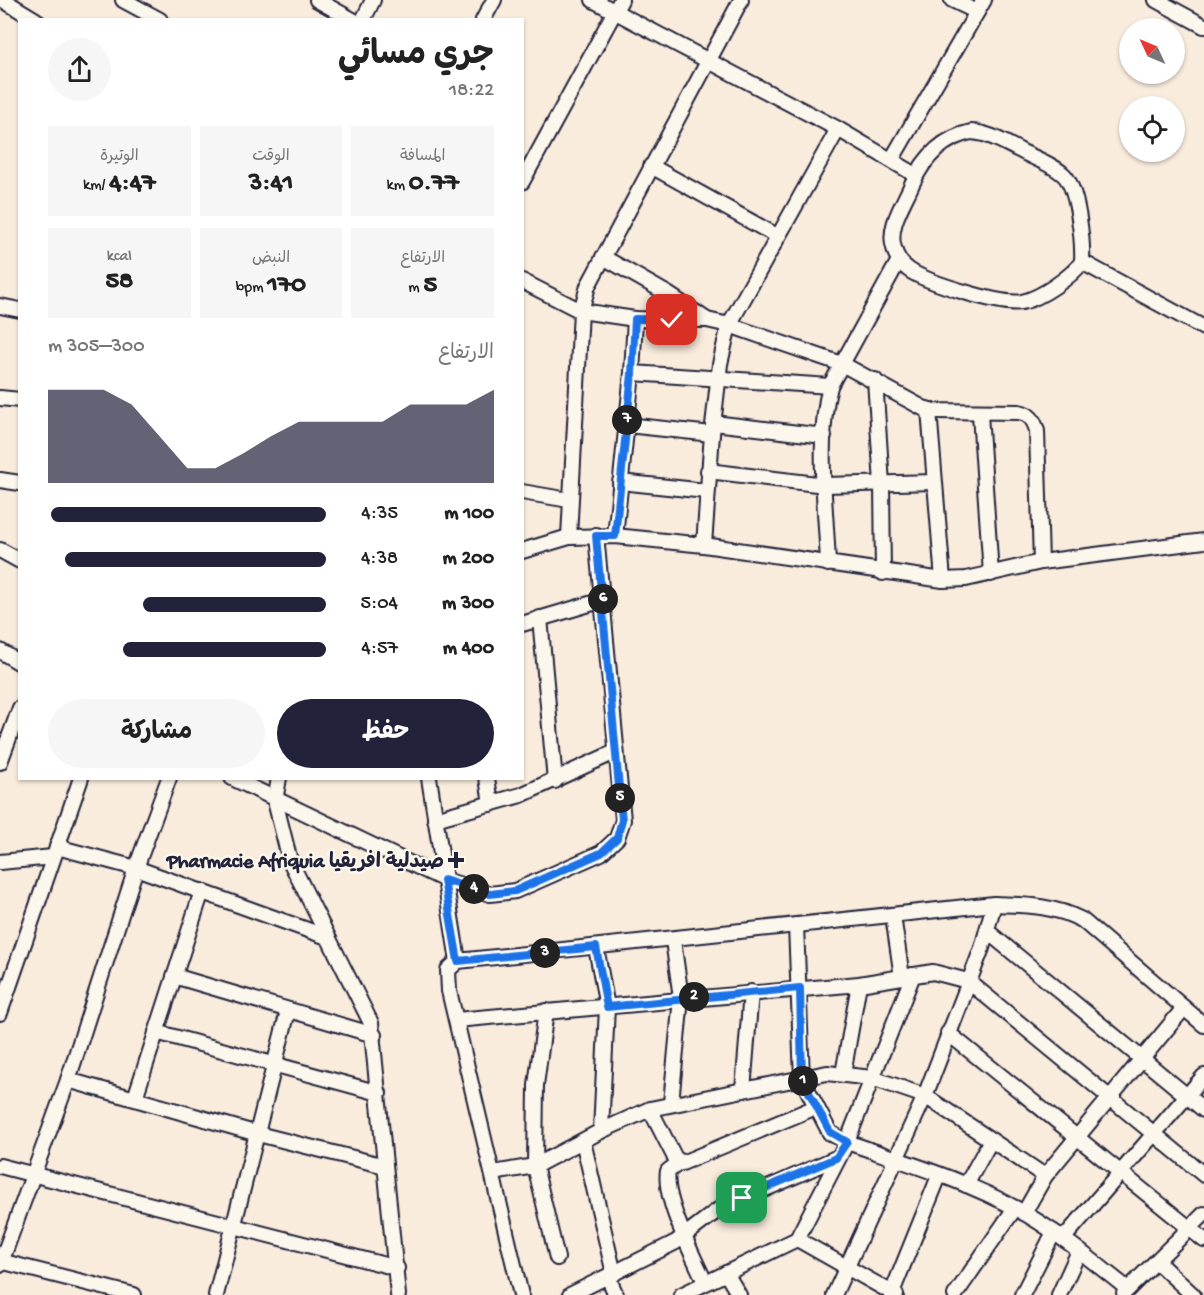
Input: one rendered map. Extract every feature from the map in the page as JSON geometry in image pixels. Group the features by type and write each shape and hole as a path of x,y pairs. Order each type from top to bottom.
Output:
{"street":[{"path":"3,0 33,18"},
{"path":"123,0 156,18"},
{"path":"317,0 349,18"},
{"path":"364,18 373,0"},
{"path":"484,18 494,0"},
{"path":"593,0 618,6 708,62 838,129 916,175"},
{"path":"569,537 569,500 581,311 588,286 741,0"},
{"path":"952,0 976,12"},
{"path":"892,159 984,0"},
{"path":"1156,0 1204,26"},
{"path":"524,178 618,6"},
{"path":"704,545 706,491 718,380 729,325 838,129"},
{"path":"971,132 993,137 1055,169 1065,176 1072,188 1081,237 1082,262 1060,283 1023,302 994,301 928,279 908,269 899,260 894,248 893,228 916,175 942,144 957,135 971,132"},
{"path":"651,166 777,236"},
{"path":"603,257 668,294 707,320"},
{"path":"828,564 824,436 830,386 899,260"},
{"path":"1082,262 1204,328"},
{"path":"524,281 581,311 635,319 707,320 729,325 842,364 929,410 980,414 1019,412 1029,415 1035,423 1041,562"},
{"path":"0,306 18,309"},
{"path":"615,536 632,374 635,319"},
{"path":"632,374 830,386"},
{"path":"875,380 882,484 883,573"},
{"path":"0,398 18,400"},
{"path":"929,410 943,580"},
{"path":"980,414 990,573"},
{"path":"627,425 824,436"},
{"path":"708,471 825,485 934,482"},
{"path":"0,480 18,483"},
{"path":"620,482 706,491"},
{"path":"524,492 569,500"},
{"path":"236,780 275,801 444,880 490,894 515,891 601,853 621,830 596,536"},
{"path":"524,550 569,537 615,536 704,545 943,580 1041,562 1204,541"},
{"path":"0,550 18,560"},
{"path":"524,623 603,600"},
{"path":"540,618 555,781"},
{"path":"0,651 18,662"},
{"path":"0,762 4,740 18,712"},
{"path":"435,819 491,804 555,781 615,752"},
{"path":"0,1013 80,780"},
{"path":"134,1295 0,1263 68,1080 136,868 168,780"},
{"path":"279,780 275,801 292,867 366,1009 374,1035 398,1295"},
{"path":"429,780 458,961"},
{"path":"487,780 491,804"},
{"path":"0,862 55,852 136,868 327,937"},
{"path":"135,1098 202,891"},
{"path":"834,1295 925,1096 987,931 994,904"},
{"path":"522,1295 447,981 450,967 458,961 673,940 994,904 1046,906 1082,920 1204,1025"},
{"path":"681,1295 797,1239 814,1210 836,1158 847,1142 908,976 893,916"},
{"path":"795,925 800,988 802,1079 830,1132 847,1142 966,1185 1019,1210 1079,1251 1125,1292 1204,1214"},
{"path":"987,931 1143,1057 1204,1110"},
{"path":"671,1103 681,998 673,940"},
{"path":"596,947 607,1007 601,1131"},
{"path":"456,1020 681,998 859,984 943,973 968,981 1204,1174"},
{"path":"174,976 374,1035"},
{"path":"843,1074 859,984"},
{"path":"743,1090 751,992"},
{"path":"955,1295 1045,1176 1184,1008"},
{"path":"216,1295 288,1011"},
{"path":"546,1011 536,1085 535,1166 557,1258"},
{"path":"156,1032 379,1093"},
{"path":"948,1033 1123,1172 1204,1240"},
{"path":"493,1173 535,1166 601,1131 650,1109 827,1073 872,1078 925,1096 1045,1176"},
{"path":"1022,1295 1059,1236 1123,1172 1204,1076"},
{"path":"68,1080 258,1134 385,1166"},
{"path":"705,1282 684,1236 667,1186 668,1171 679,1162 816,1107"},
{"path":"650,1109 679,1162"},
{"path":"966,1185 991,1140"},
{"path":"583,1141 616,1295"},
{"path":"570,1295 611,1276 684,1236 718,1210 836,1158"},
{"path":"0,1166 397,1268"},
{"path":"797,1239 893,1294 939,1176"},
{"path":"1059,1295 1079,1251"},
{"path":"1157,1262 1193,1295"},
{"path":"726,1273 739,1295"}],"place":[{"name":"Pharmacie Afriquia صيدلية افريقيا","path":"456,860"}],"route":[{"path":"672,320 635,319 632,374 615,536 596,536 622,820 621,830 617,838 601,853 515,891 490,894 444,880 458,961 596,947 607,1007 800,988 802,1079 830,1132 847,1142 836,1158 742,1198"}]}
